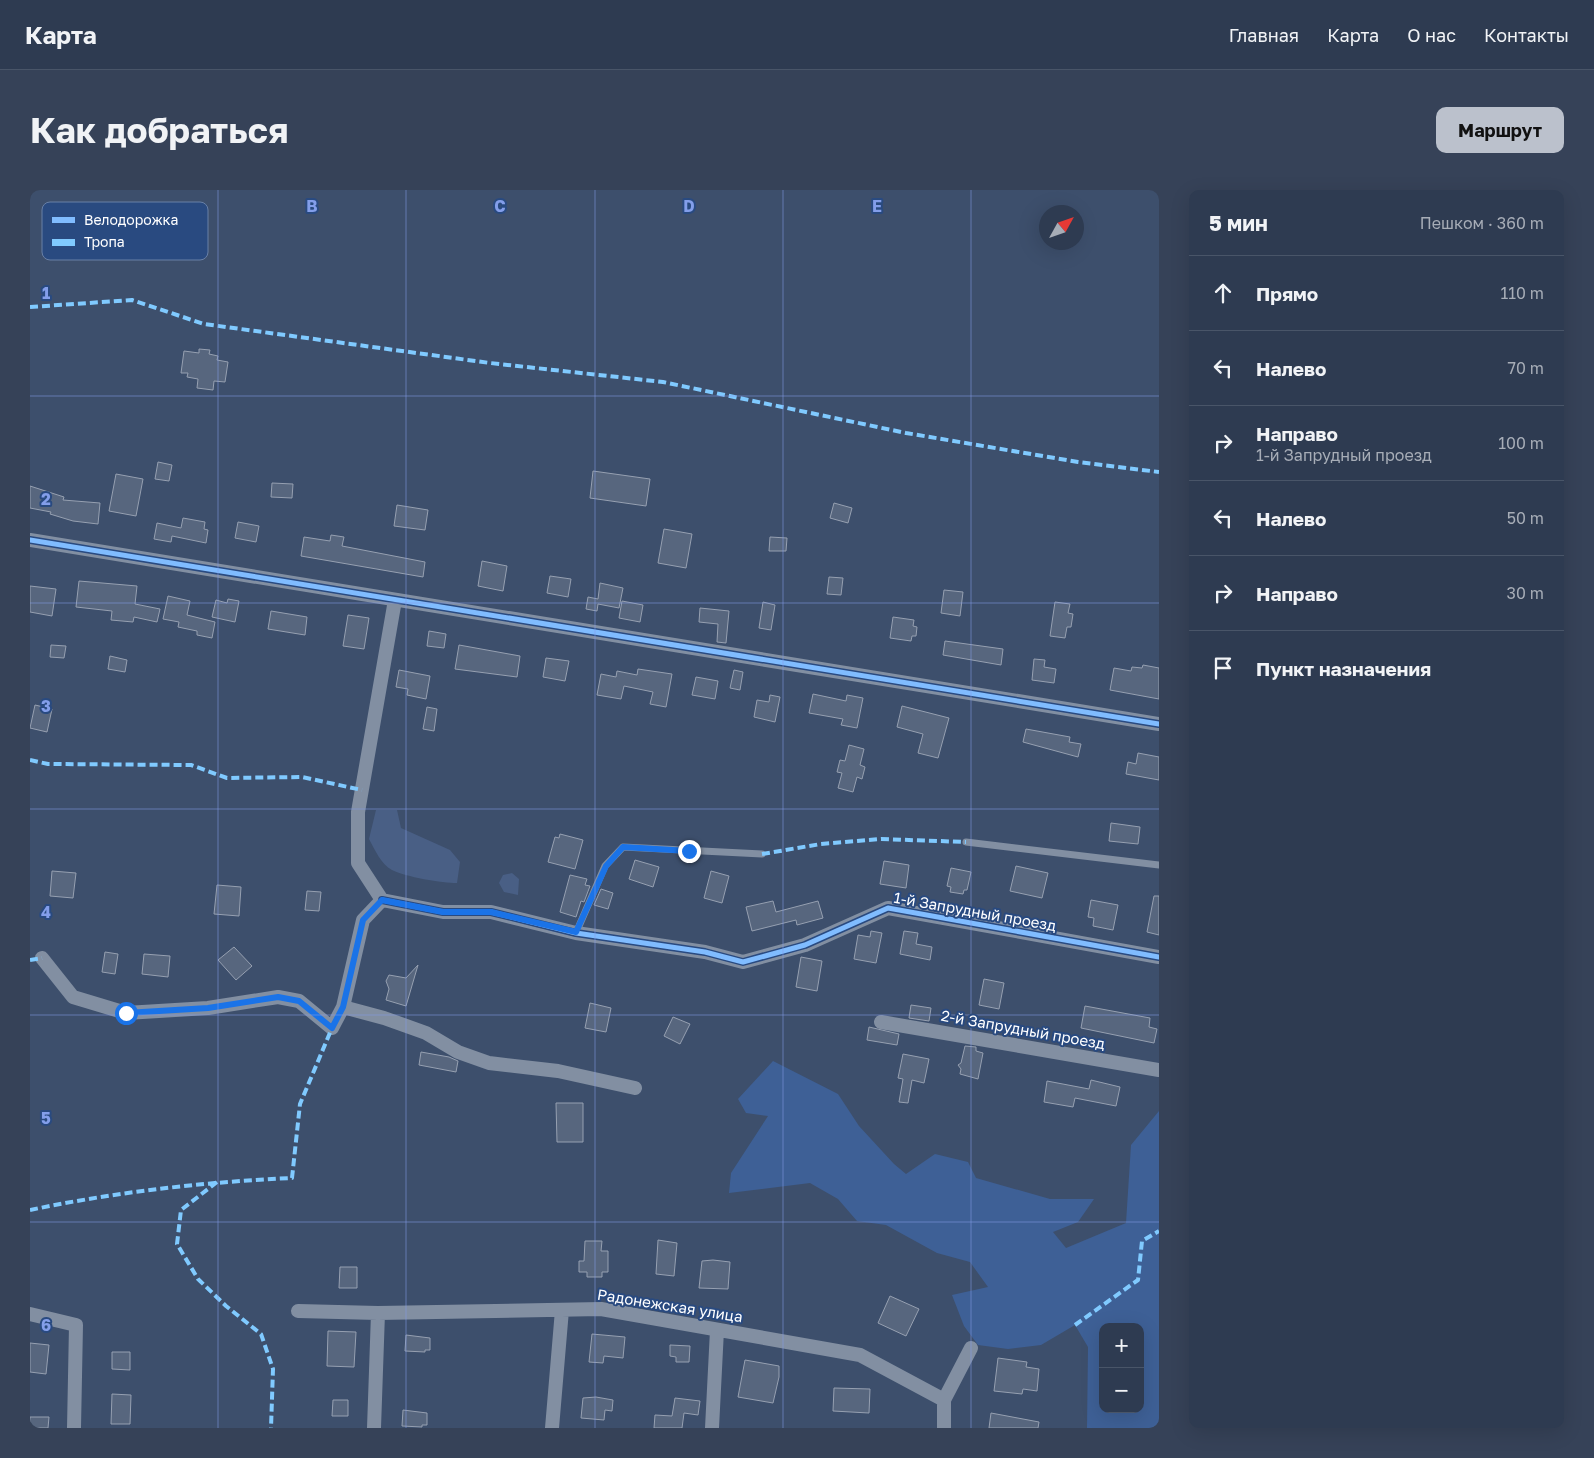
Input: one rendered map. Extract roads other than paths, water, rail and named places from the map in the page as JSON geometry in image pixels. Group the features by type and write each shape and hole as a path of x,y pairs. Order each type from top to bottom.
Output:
{"street":[{"path":"30,540 1159,724"},
{"path":"42,958 73,997 126,1013 208,1008 278,997 299,1001 332,1028 343,1007 363,920 382,900 358,863 358,812 395,600"},
{"name":"1-й Запрудный проезд","path":"382,900 443,912 491,912 576,932 705,952 743,962 805,945 888,908 1159,956"},
{"path":"343,1007 384,1018 426,1033 458,1052 489,1063 558,1071 635,1088"},
{"name":"2-й Запрудный проезд","path":"881,1022 1159,1070"},
{"name":"Радонежская улица","path":"298,1311 378,1313 601,1309 860,1355 944,1400"},
{"path":"552,1428 562,1310"},
{"path":"374,1428 378,1313"},
{"path":"30,1314 76,1325 74,1428"},
{"path":"712,1428 716,1330"},
{"path":"944,1428 944,1400 971,1348"}],"lane":[{"path":"966,842 1159,865"},
{"path":"576,932 606,866 623,847 762,854"}]}
